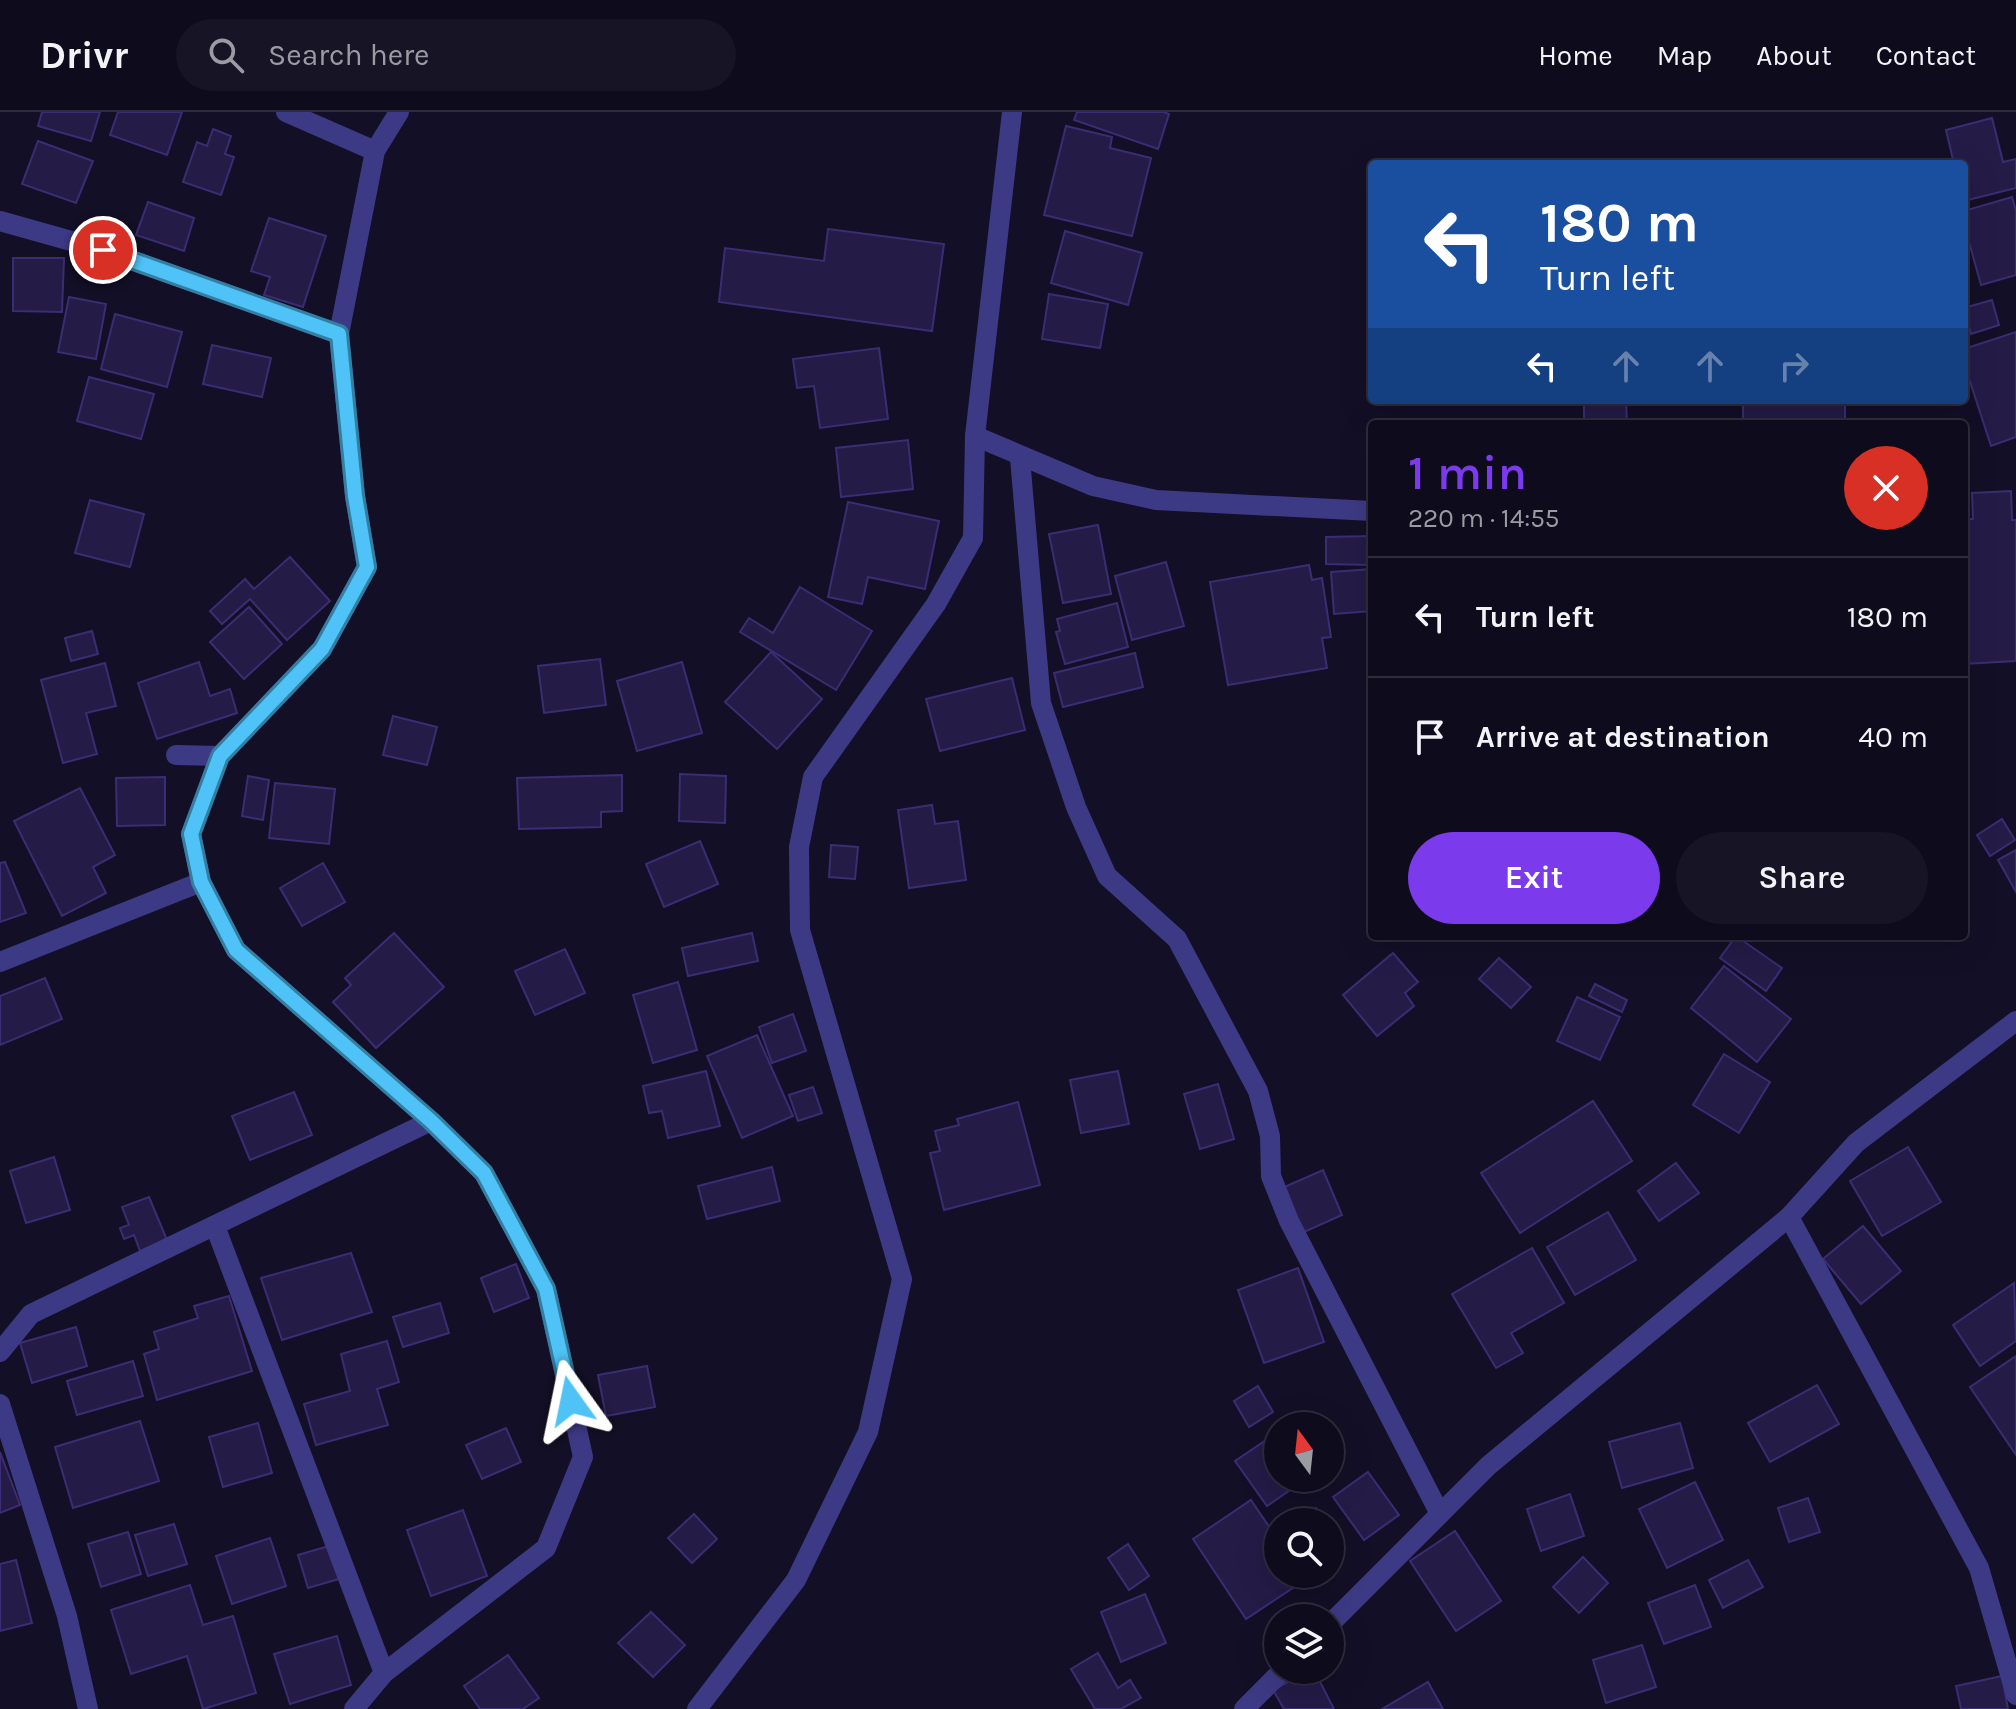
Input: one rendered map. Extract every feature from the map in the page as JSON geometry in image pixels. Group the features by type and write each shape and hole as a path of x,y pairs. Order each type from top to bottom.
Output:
{"street":[{"path":"286,112 375,151"},
{"path":"354,1709 384,1673 546,1548 583,1457 546,1289 484,1173 431,1121 236,950 201,882 191,834 220,756 322,649 367,567 355,496 339,334 375,151 399,112"},
{"path":"697,1709 796,1580 862,1445 868,1432 902,1279 800,930 799,847 813,777 936,604 973,538 975,436 1012,112"},
{"path":"0,221 103,250 339,334"},
{"path":"975,436 1020,458 1093,486 1156,500 1368,511"},
{"path":"1020,458 1041,703 1076,807 1107,876 1177,939 1258,1091 1270,1136 1271,1176 1289,1221 1440,1514"},
{"path":"176,755 220,756"},
{"path":"0,962 201,882"},
{"path":"1344,1610 1488,1466 1789,1217 1856,1143 2016,1021"},
{"path":"0,1352 31,1314 431,1121"},
{"path":"1789,1217 1979,1568 2016,1695"},
{"path":"215,1226 384,1673"},
{"path":"0,1404 67,1616 88,1709"},
{"path":"1244,1709 1269,1684"}],"building":[{"path":"42,112 100,112 91,141 38,126"},
{"path":"118,112 182,112 167,155 110,135"},
{"path":"1077,112 1169,114 1158,149 1074,120"},
{"path":"1992,118 2003,162 2016,159 2016,188 1968,200 1968,160 1953,160 1946,130"},
{"path":"1066,126 1112,137 1110,148 1151,158 1132,236 1044,215"},
{"path":"213,129 231,136 225,154 234,157 221,195 183,182 197,142 207,146"},
{"path":"38,141 93,161 76,203 22,184"},
{"path":"2012,197 2016,211 2016,275 1981,285 1968,238 1968,210"},
{"path":"148,202 194,218 184,251 136,235"},
{"path":"269,218 326,236 303,307 264,295 270,277 251,271"},
{"path":"828,229 944,244 932,331 719,302 725,248 824,261"},
{"path":"1065,231 1142,253 1128,305 1051,283"},
{"path":"13,258 64,258 62,312 13,311"},
{"path":"1049,294 1108,304 1100,348 1042,339"},
{"path":"69,297 106,304 96,359 58,352"},
{"path":"1992,300 1999,325 1971,334 1968,307"},
{"path":"115,314 182,332 167,387 101,369"},
{"path":"2016,332 2016,437 1991,446 1968,375 1968,348"},
{"path":"212,345 271,358 262,397 203,384"},
{"path":"879,348 888,419 820,428 814,386 797,388 793,359"},
{"path":"89,377 154,394 141,439 77,421"},
{"path":"1584,404 1626,404 1627,420 1584,420"},
{"path":"1743,404 1845,404 1845,420 1743,420"},
{"path":"908,440 913,489 841,497 836,448"},
{"path":"2011,491 2012,520 2016,520 2016,661 1968,664 1968,519 1973,519 1972,493"},
{"path":"90,500 144,514 130,567 75,553"},
{"path":"848,502 939,521 925,589 868,577 862,604 828,597"},
{"path":"1098,525 1111,594 1063,603 1049,534"},
{"path":"1368,536 1368,565 1326,564 1326,537"},
{"path":"290,557 330,601 287,640 250,599 222,624 210,611 245,579 254,589"},
{"path":"1166,562 1184,626 1132,640 1115,576"},
{"path":"1309,565 1312,580 1322,578 1331,637 1322,638 1327,668 1228,685 1210,582"},
{"path":"1368,569 1368,611 1334,614 1331,572"},
{"path":"800,587 872,631 836,690 740,632 749,618 773,633"},
{"path":"1117,603 1128,647 1065,664 1056,632 1060,631 1057,619"},
{"path":"249,607 282,644 244,679 210,642"},
{"path":"92,631 98,654 71,661 65,638"},
{"path":"771,652 822,699 777,749 725,702"},
{"path":"1135,653 1143,687 1063,707 1054,673"},
{"path":"600,659 606,705 544,713 538,666"},
{"path":"199,662 210,696 230,689 237,713 157,739 138,683"},
{"path":"682,662 702,733 637,751 617,681"},
{"path":"105,663 116,706 86,713 97,754 63,763 41,680"},
{"path":"1012,678 1025,730 940,751 926,699"},
{"path":"393,716 437,727 427,765 383,755"},
{"path":"680,774 726,776 725,823 679,821"},
{"path":"622,775 622,811 601,812 601,827 519,829 517,778"},
{"path":"248,776 269,780 263,820 242,816"},
{"path":"165,777 165,825 117,826 116,778"},
{"path":"275,783 335,789 329,844 269,838"},
{"path":"80,788 115,855 93,867 106,893 62,916 14,821"},
{"path":"932,805 935,824 958,821 966,880 909,888 898,810"},
{"path":"2002,819 2015,840 1990,856 1977,835"},
{"path":"700,841 718,884 664,907 646,864"},
{"path":"831,845 858,847 855,879 829,877"},
{"path":"2016,850 2016,892 1998,860"},
{"path":"5,862 26,913 0,922 0,863"},
{"path":"323,863 345,902 302,926 280,888"},
{"path":"394,933 444,987 376,1048 333,1002 351,985 345,978"},
{"path":"752,933 758,961 688,976 682,948"},
{"path":"1733,940 1742,940 1782,968 1766,991 1720,958"},
{"path":"565,949 585,993 535,1015 515,971"},
{"path":"1393,953 1418,982 1405,993 1414,1006 1377,1036 1343,995"},
{"path":"1499,958 1531,987 1511,1008 1479,979"},
{"path":"1724,966 1791,1019 1757,1062 1691,1008"},
{"path":"45,978 62,1019 0,1045 0,996"},
{"path":"678,982 697,1050 653,1063 633,995"},
{"path":"1595,984 1627,1000 1622,1012 1589,996"},
{"path":"1577,997 1620,1017 1600,1060 1557,1041"},
{"path":"793,1014 806,1051 772,1063 759,1027"},
{"path":"757,1035 793,1116 742,1138 707,1056"},
{"path":"1724,1054 1770,1082 1739,1133 1693,1105"},
{"path":"706,1071 720,1126 668,1138 662,1111 649,1113 643,1086"},
{"path":"1118,1071 1129,1124 1081,1133 1070,1080"},
{"path":"1218,1084 1234,1139 1200,1149 1184,1094"},
{"path":"813,1087 822,1113 798,1121 789,1095"},
{"path":"294,1092 312,1135 250,1160 232,1116"},
{"path":"1593,1101 1632,1161 1520,1233 1481,1173"},
{"path":"1018,1102 1040,1185 944,1210 930,1153 940,1151 935,1131 959,1125 957,1119"},
{"path":"1908,1147 1941,1202 1882,1236 1850,1181"},
{"path":"54,1157 70,1210 26,1223 10,1171"},
{"path":"1676,1163 1699,1193 1659,1221 1638,1191"},
{"path":"772,1167 780,1201 707,1219 698,1186"},
{"path":"1323,1170 1342,1215 1302,1233 1282,1188"},
{"path":"149,1197 167,1240 140,1251 134,1235 124,1239 120,1228 129,1225 122,1207"},
{"path":"1608,1212 1636,1260 1575,1295 1547,1247"},
{"path":"1863,1226 1901,1271 1861,1304 1823,1259"},
{"path":"1532,1248 1564,1303 1511,1333 1523,1353 1496,1368 1452,1294"},
{"path":"351,1253 372,1312 282,1340 261,1278"},
{"path":"516,1264 529,1298 494,1312 481,1278"},
{"path":"1298,1268 1324,1342 1264,1363 1238,1290"},
{"path":"2014,1283 2016,1341 1980,1366 1953,1325"},
{"path":"229,1296 252,1371 157,1400 144,1354 159,1349 154,1332 198,1318 194,1306"},
{"path":"440,1303 449,1333 403,1347 393,1317"},
{"path":"76,1327 87,1366 32,1383 20,1343"},
{"path":"387,1341 399,1382 377,1389 388,1425 316,1445 304,1404 350,1391 341,1354"},
{"path":"2016,1356 2016,1455 1970,1387"},
{"path":"133,1361 143,1396 77,1415 67,1381"},
{"path":"647,1366 655,1407 606,1416 598,1375"},
{"path":"1817,1385 1839,1424 1770,1462 1748,1423"},
{"path":"1258,1386 1273,1412 1264,1412 1264,1418 1249,1427 1234,1401"},
{"path":"140,1421 159,1481 73,1508 55,1447"},
{"path":"258,1423 272,1473 223,1487 209,1437"},
{"path":"1680,1423 1693,1468 1622,1488 1609,1442"},
{"path":"506,1428 521,1462 482,1479 466,1445"},
{"path":"1264,1441 1264,1492 1287,1492 1267,1506 1235,1461"},
{"path":"0,1452 20,1505 0,1513"},
{"path":"1368,1472 1399,1515 1364,1540 1344,1508 1333,1497"},
{"path":"1695,1482 1723,1540 1667,1568 1639,1509"},
{"path":"1570,1494 1584,1536 1541,1551 1527,1509"},
{"path":"1808,1498 1820,1532 1789,1542 1778,1508"},
{"path":"1251,1500 1264,1519 1264,1588 1293,1588 1264,1604 1246,1619 1193,1539"},
{"path":"463,1510 487,1576 431,1596 407,1530"},
{"path":"694,1514 717,1539 692,1563 668,1538"},
{"path":"174,1524 187,1564 148,1576 135,1535"},
{"path":"1455,1531 1501,1601 1456,1631 1410,1561"},
{"path":"128,1532 141,1574 101,1587 88,1544"},
{"path":"270,1538 286,1586 232,1604 216,1556"},
{"path":"1128,1544 1149,1576 1129,1590 1108,1558"},
{"path":"329,1546 339,1579 308,1588 298,1555"},
{"path":"1583,1557 1608,1583 1579,1613 1553,1587"},
{"path":"16,1560 32,1623 0,1631 0,1564"},
{"path":"1748,1560 1763,1587 1723,1608 1709,1580"},
{"path":"190,1585 203,1625 233,1616 256,1693 203,1709 187,1656 131,1674 111,1610"},
{"path":"1695,1585 1711,1627 1664,1644 1648,1603"},
{"path":"1145,1594 1166,1643 1121,1662 1101,1612"},
{"path":"651,1612 685,1645 653,1677 618,1643"},
{"path":"337,1636 351,1685 290,1704 274,1654"},
{"path":"1642,1645 1656,1687 1606,1703 1593,1660"},
{"path":"1098,1653 1118,1688 1130,1680 1141,1698 1121,1709 1095,1709 1071,1669"},
{"path":"508,1655 539,1698 523,1709 480,1709 464,1686"},
{"path":"2002,1676 2008,1709 1961,1709 1956,1686"},
{"path":"1428,1682 1443,1709 1382,1709"},
{"path":"1284,1684 1321,1684 1334,1709 1284,1709 1273,1690"}],"route":[{"path":"103,250 339,334 355,496 367,567 322,649 220,756 191,834 201,882 236,950 431,1121 484,1173 546,1289 571,1401"}]}
